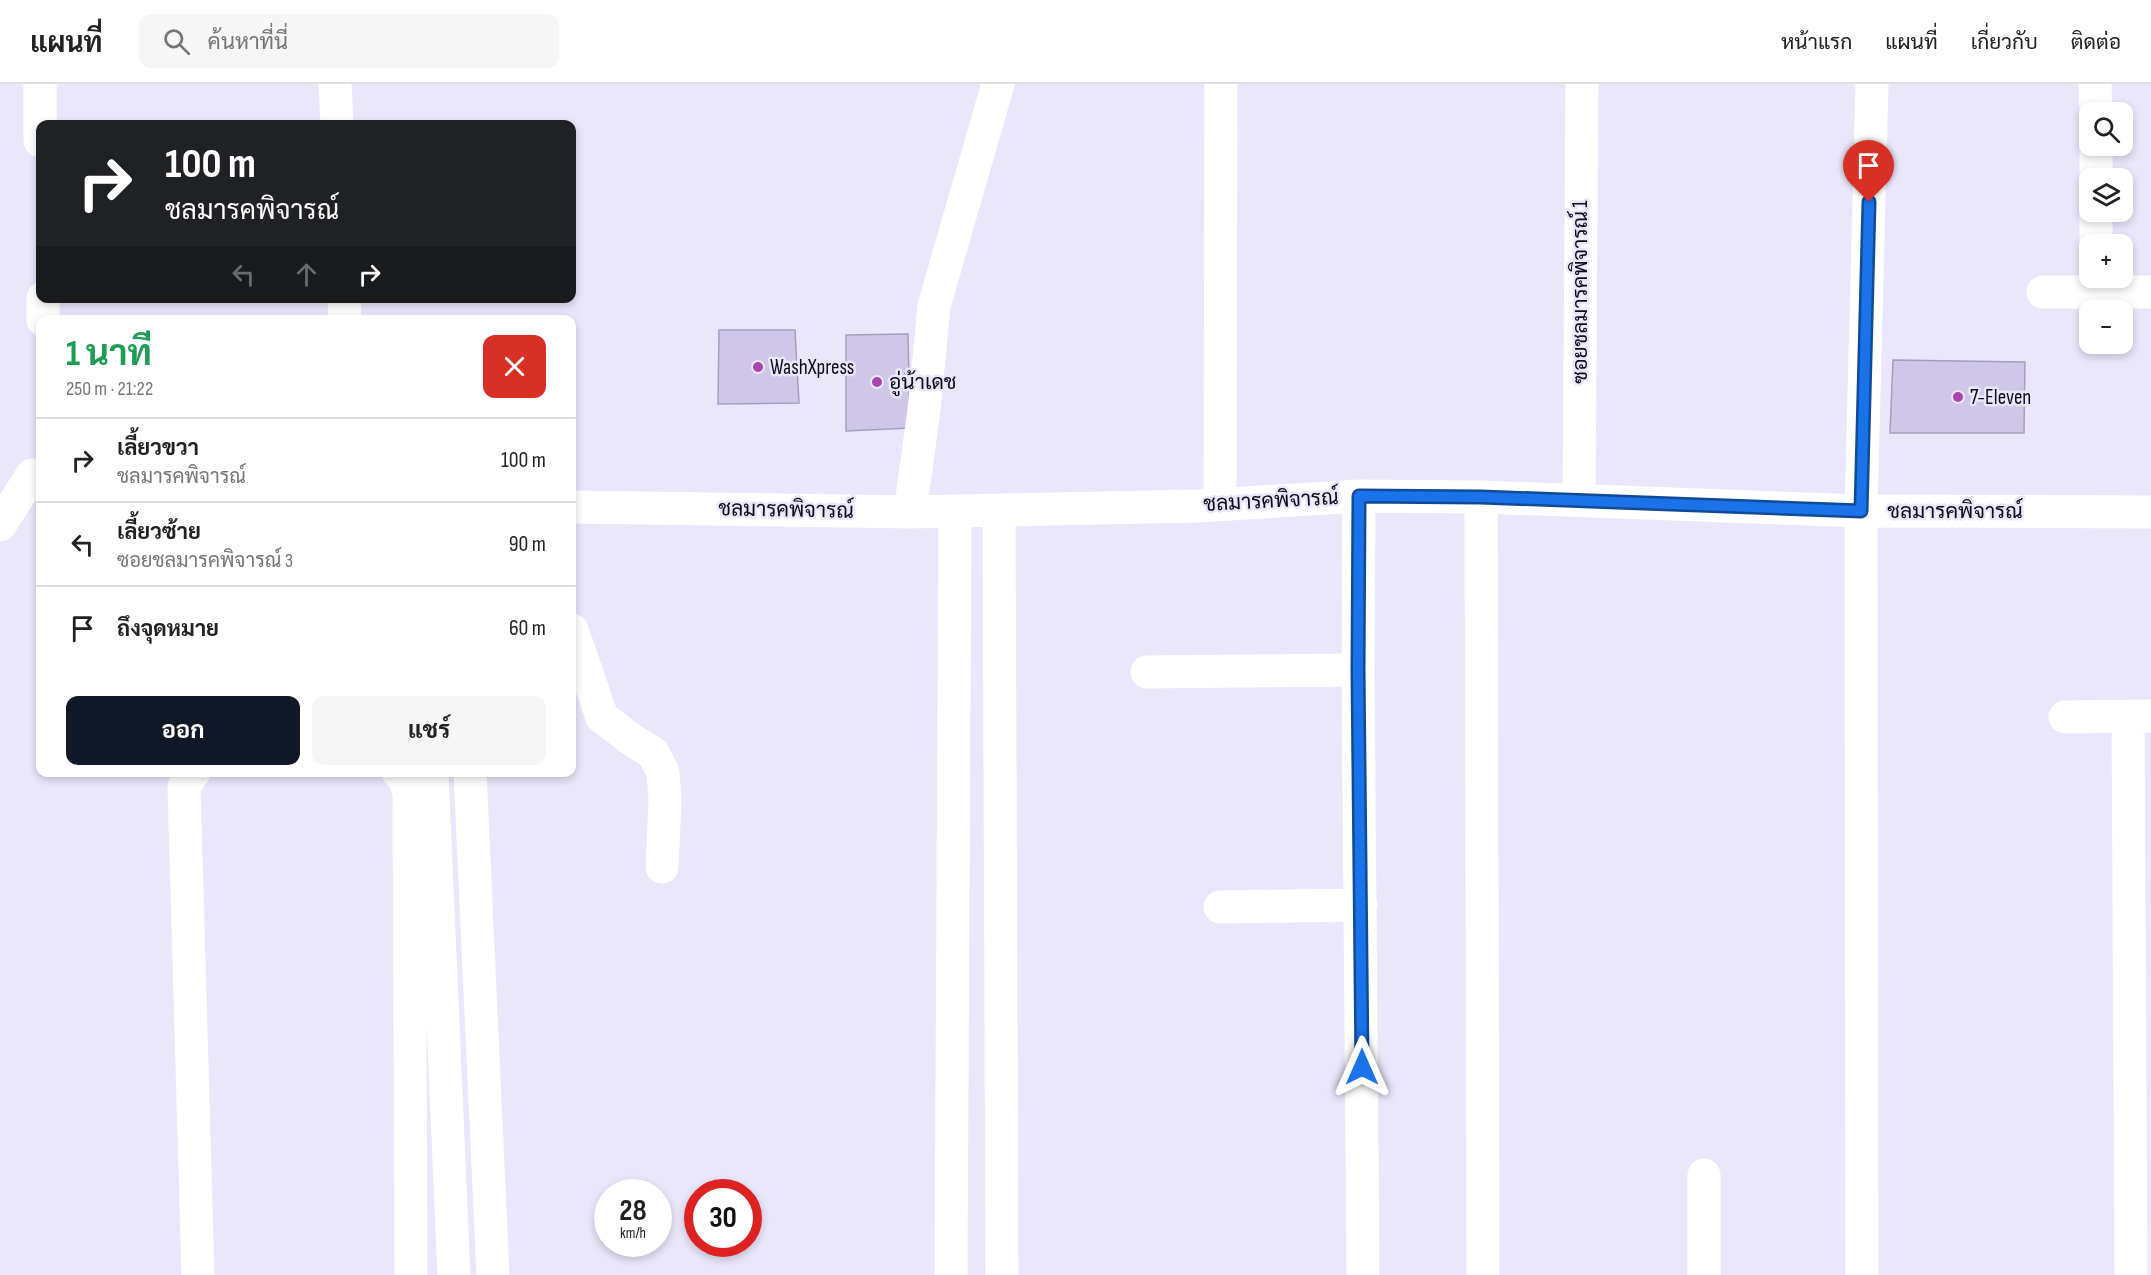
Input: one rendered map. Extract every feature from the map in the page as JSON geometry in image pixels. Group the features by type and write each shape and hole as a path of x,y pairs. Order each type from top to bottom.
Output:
{"street":[{"path":"40,84 40,120"},
{"path":"335,84 337,120"},
{"path":"910,512 924,410 934,306 998,84"},
{"path":"1220,503 1221,84"},
{"name":"ซอยชลมารคพิจารณ์ 1","path":"1579,500 1582,84"},
{"path":"1862,1275 1861,511 1872,84"},
{"path":"2096,84 2096,102"},
{"path":"2043,292 2079,287"},
{"path":"2124,288 2151,292"},
{"path":"0,476 36,475"},
{"path":"0,525 36,475"},
{"path":"1359,496 1358,670 1363,1275"},
{"name":"ชลมารคพิจารณ์","path":"576,507 910,512 1198,506 1359,496 1481,497 1861,511 2151,512"},
{"path":"1481,497 1484,1275"},
{"path":"955,511 951,1268 1002,1267 999,510"},
{"path":"576,642 602,717 653,753 663,772 665,800 662,867"},
{"path":"1148,672 1358,670"},
{"path":"2065,717 2140,716 2141,1188 2131,1275"},
{"path":"190,777 184,786 198,1275"},
{"path":"403,777 409,794 411,1275"},
{"path":"432,777 454,1275"},
{"path":"470,777 492,1275"},
{"path":"1220,907 1361,905"},
{"path":"1704,1175 1704,1275"}],"building":[{"name":"WashXpress","path":"719,330 795,330 799,403 718,404"},
{"name":"อู่น้าเดช","path":"908,334 910,428 846,431 846,335"},
{"name":"7-Eleven","path":"1893,360 2025,362 2024,433 1890,433"}],"place":[{"name":"WashXpress","path":"758,367"},
{"name":"อู่น้าเดช","path":"877,382"},
{"name":"7-Eleven","path":"1958,397"}],"route":[{"path":"1362,1067 1358,670 1359,496 1481,497 1861,511 1869,202"}]}
